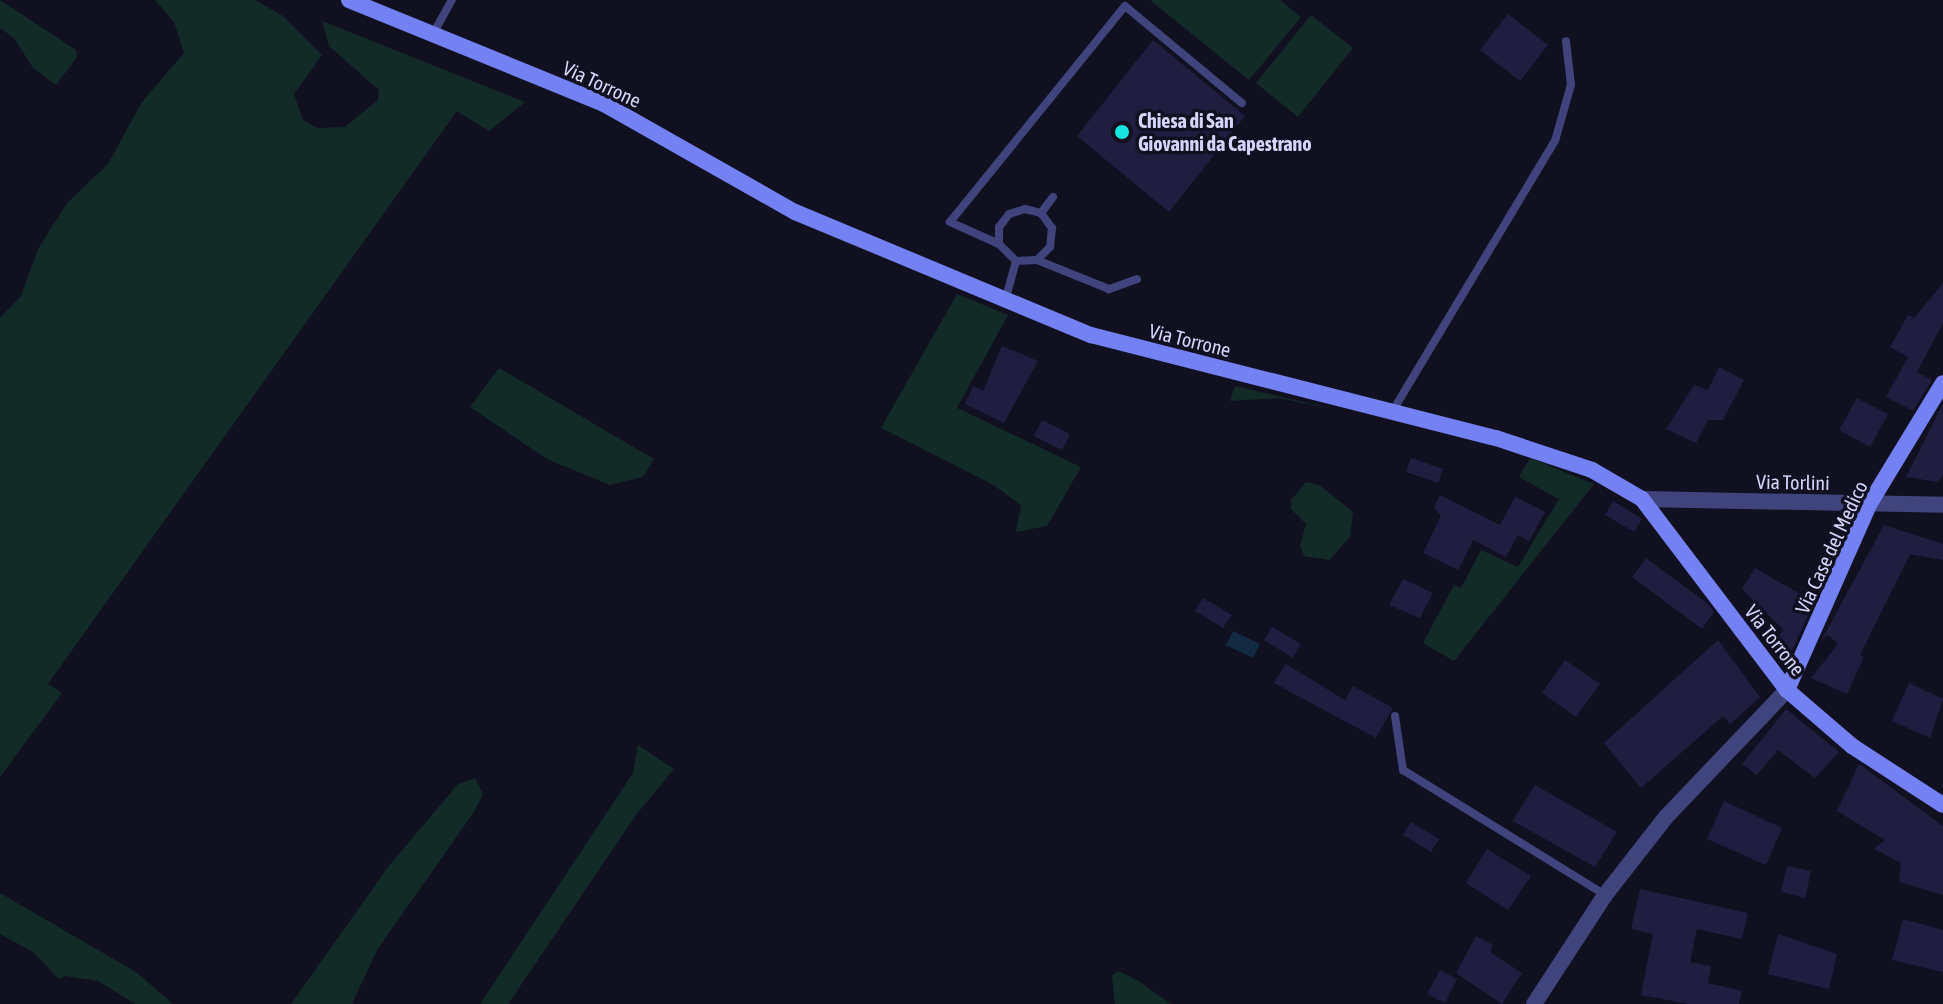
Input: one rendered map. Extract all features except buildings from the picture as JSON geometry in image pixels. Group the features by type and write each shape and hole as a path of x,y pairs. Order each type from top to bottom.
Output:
{"main road":[{"name":"Via Torrone","path":"349,0 369,3 433,34 604,104 795,212 1005,302 1091,335 1392,412 1592,470 1642,499 1787,690 1852,746 1943,805"},
{"name":"Via Case del Medico","path":"1787,690 1870,503 1943,383"}],"street":[{"name":"Via Torlini","path":"1642,499 1943,505"},
{"path":"1534,1004 1605,895 1666,817 1787,690"}],"lane":[{"path":"433,34 452,0"},
{"path":"1137,279 1109,289 1037,260 1016,261 999,244 950,222 1125,6 1242,103"},
{"path":"1392,412 1555,141 1571,85 1566,41"},
{"path":"1041,213 1053,197"},
{"path":"999,244 999,227 1009,214 1025,209 1041,213 1052,228 1050,247 1037,260"},
{"path":"1005,302 1016,261"},
{"path":"1395,716 1403,770 1605,895"}],"green space":[{"path":"0,0 76,50 77,57 56,85 33,68 14,38 0,28"},
{"path":"155,0 255,0 283,16 322,55 294,94 303,120 317,128 345,127 378,100 379,90 329,46 322,21 525,102 489,131 457,111 48,684 62,693 0,777 0,318 21,296 38,249 67,203 108,164 142,102 184,53 174,22"},
{"path":"1150,0 1280,0 1301,17 1249,80"},
{"path":"1311,15 1353,48 1298,117 1256,83"},
{"path":"957,294 1008,315 957,408 1081,467 1047,526 1016,532 1021,505 992,484 881,428"},
{"path":"499,368 654,459 643,477 610,485 547,459 470,407"},
{"path":"1235,386 1338,410 1278,398 1230,401"},
{"path":"1530,458 1594,484 1454,661 1423,643 1454,585 1461,588 1481,550 1518,567 1559,499 1519,477"},
{"path":"1306,482 1319,485 1353,512 1350,537 1329,560 1304,556 1300,546 1306,524 1291,509 1291,500"},
{"path":"638,745 674,769 636,815 508,1004 480,1004 633,773"},
{"path":"475,778 483,794 474,812 377,950 352,1004 291,1004 388,867 458,784"},
{"path":"0,893 136,972 173,1004 136,1004 98,981 65,976 59,979 33,952 0,934"},
{"path":"1118,971 1137,980 1171,1004 1115,1004 1112,976"}],"water":[{"path":"1233,631 1260,644 1253,658 1226,645"}],"place":[{"name":"Chiesa di San Giovanni da Capestrano","path":"1122,132"}]}
